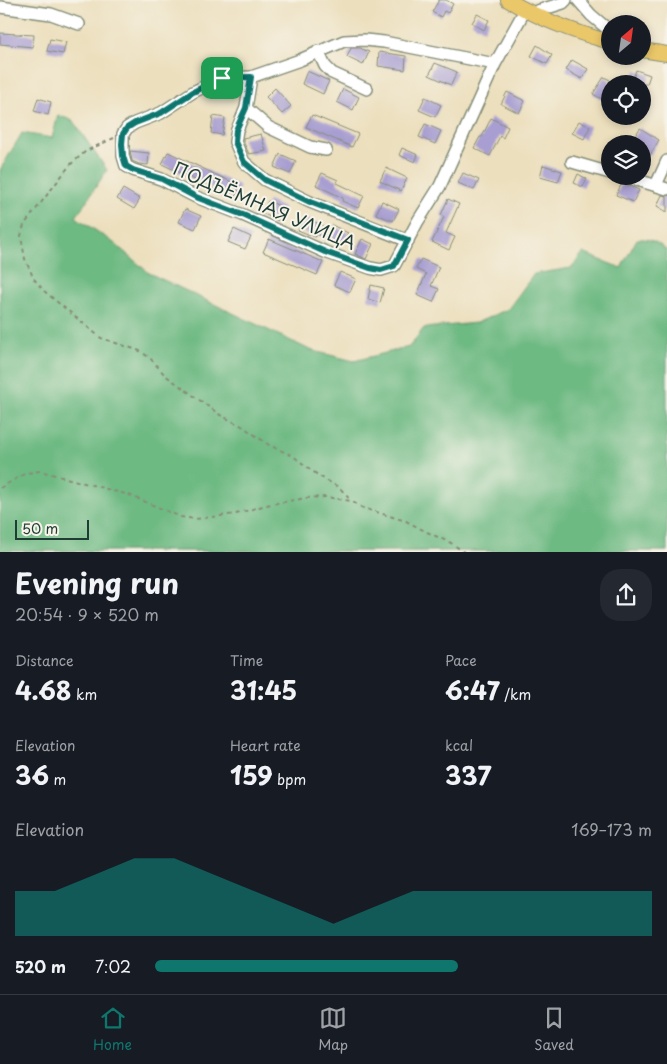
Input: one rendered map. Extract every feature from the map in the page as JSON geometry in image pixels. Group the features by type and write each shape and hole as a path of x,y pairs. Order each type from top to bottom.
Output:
{"main road":[{"path":"508,0 528,12 587,36 601,40"},
{"path":"651,51 667,54"}],"street":[{"path":"528,12 563,3 566,0"},
{"path":"578,0 601,23"},
{"path":"0,7 51,14 79,24"},
{"name":"ПОДЪЁМНАЯ УЛИЦА","path":"123,134 123,156 126,166 133,170 162,179 196,197 243,215 325,252 381,270 394,266 440,186 496,64 528,12"},
{"path":"123,134 127,128 135,123 161,113 193,92 222,78 251,77 344,42 365,40 384,42 496,64"},
{"path":"318,51 325,66 332,73 367,88"},
{"name":"ПОДЪЁМНАЯ УЛИЦА","path":"251,77 246,108 236,130 235,142 244,162 265,180 310,202 408,240"},
{"path":"246,108 268,127 310,147 326,150"},
{"path":"662,187 667,161"},
{"path":"572,162 601,170"}],"path":[{"path":"123,134 86,151 70,165 24,225 21,236 25,259 34,279 44,291 101,338 140,351 150,358 164,375 220,415 242,426 269,445 292,456 319,476 340,488 351,501 363,508 406,521 451,543 464,552"},
{"path":"0,488 26,472 40,471 129,495 182,517 194,519 236,514 266,505 306,498 326,497 351,501"}],"green space":[{"path":"58,115 73,121 107,170 76,217 114,243 149,273 310,350 354,361 409,347 424,328 476,323 508,309 534,274 571,268 583,253 621,268 637,239 654,241 660,245 667,251 667,551 0,551 0,170 22,133 52,138"}],"building":[{"path":"439,0 446,0 453,4 448,13 444,11 441,17 432,12"},
{"path":"477,14 489,20 484,30 472,23"},
{"path":"0,33 34,35 33,47 0,44"},
{"path":"50,39 66,42 63,54 47,51"},
{"path":"537,45 552,55 547,64 531,56"},
{"path":"351,48 360,48 369,52 363,65 347,57"},
{"path":"379,52 406,56 405,70 378,66"},
{"path":"572,60 588,69 582,79 566,70"},
{"path":"435,63 457,72 451,85 429,75"},
{"path":"636,70 650,75 634,75"},
{"path":"307,71 329,81 323,94 302,84"},
{"path":"601,82 601,99 593,94"},
{"path":"275,88 291,106 282,114 266,97"},
{"path":"343,89 359,97 353,110 337,102"},
{"path":"507,92 525,101 519,113 501,104"},
{"path":"425,97 441,105 435,117 419,110"},
{"path":"38,98 51,102 48,115 34,111"},
{"path":"312,115 358,134 352,147 306,127"},
{"path":"213,116 225,118 222,135 211,133"},
{"path":"491,118 508,127 503,138 500,136 490,156 474,148 480,137 482,137"},
{"path":"579,121 590,127 584,139 572,133"},
{"path":"425,124 441,131 435,144 419,137"},
{"path":"640,128 659,140 651,153 651,135 636,135"},
{"path":"261,134 266,151 249,154 243,138"},
{"path":"402,148 418,155 415,162 399,155"},
{"path":"130,151 149,153 148,165 132,161"},
{"path":"168,152 240,186 234,199 162,164"},
{"path":"280,154 296,161 290,174 274,167"},
{"path":"543,165 562,171 558,182 540,177"},
{"path":"386,168 407,178 401,191 380,181"},
{"path":"322,173 338,180 337,183 364,196 358,208 342,201 343,198 316,185"},
{"path":"463,173 479,180 474,190 458,183"},
{"path":"578,174 587,179 583,187 574,183"},
{"path":"621,185 627,185 639,190 633,202 616,195"},
{"path":"123,189 140,199 134,209 117,199"},
{"path":"662,195 667,196 667,212 657,206"},
{"path":"448,199 459,204 446,233 455,237 449,250 432,242 444,217 441,215"},
{"path":"268,201 284,208 278,221 262,213"},
{"path":"382,201 399,209 393,221 376,214"},
{"path":"185,209 201,216 195,229 179,222"},
{"path":"304,217 330,229 332,225 348,233 342,245 316,234 315,237 298,230"},
{"path":"234,229 251,237 245,249 228,242"},
{"path":"269,239 323,262 317,275 263,252"},
{"path":"362,239 373,244 366,259 355,254"},
{"path":"421,259 439,267 431,286 439,289 433,302 417,295 426,274 416,269"},
{"path":"340,272 356,279 350,292 334,285"},
{"path":"371,285 384,288 380,303 368,299"}],"route":[{"path":"251,77 246,108 236,130 235,142 244,162 265,180 310,202 408,240 394,266 381,270 370,268 325,252 243,215 196,197 162,179 126,166 122,144 123,134 127,128 161,113 193,92 222,78 251,77"}]}
